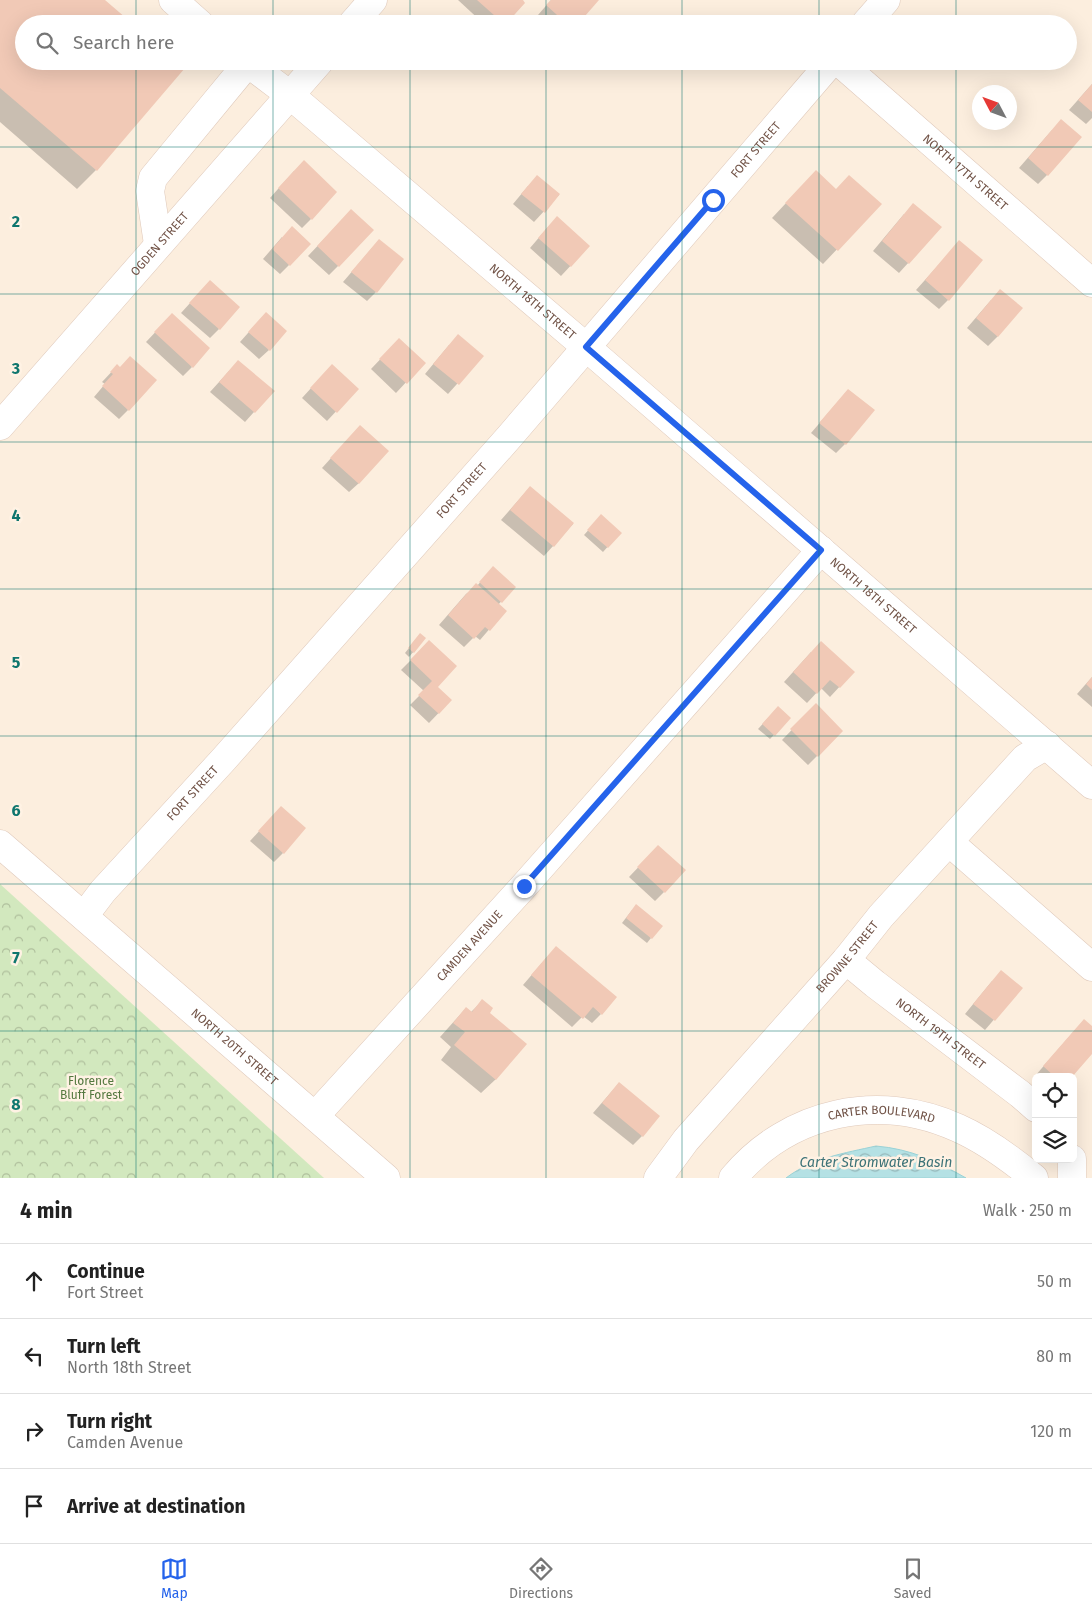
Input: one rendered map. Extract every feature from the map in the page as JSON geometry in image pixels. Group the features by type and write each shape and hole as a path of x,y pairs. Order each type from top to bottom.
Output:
{"street":[{"path":"173,0 190,15"},
{"path":"873,15 886,0"},
{"path":"158,244 150,191 153,178 240,70"},
{"name":"NORTH 18TH STREET","path":"257,70 290,94 586,347 1092,784"},
{"name":"OGDEN STREET","path":"0,426 312,70"},
{"name":"FORT STREET","path":"84,916 103,891 224,759 510,436 824,70"},
{"name":"NORTH 17TH STREET","path":"848,70 1092,284"},
{"name":"CAMDEN AVENUE","path":"316,1116 524,886 821,550"},
{"name":"BROWNE STREET","path":"658,1178 686,1140 846,960 881,916 1025,758 1047,745"},
{"path":"949,842 1092,967"},
{"name":"NORTH 20TH STREET","path":"0,844 386,1178"},
{"name":"NORTH 19TH STREET","path":"846,960 1032,1104"},
{"name":"CARTER BOULEVARD","path":"733,1178 744,1164 761,1150 794,1129 834,1114 848,1111 884,1109 927,1116 958,1128 990,1145 1034,1178"},
{"path":"1072,1163 1072,1178"}],"green space":[{"name":"Florence Bluff Forest","path":"0,884 324,1178 0,1178"}],"water":[{"name":"Carter Stromwater Basin","path":"876,1146 912,1153 944,1166 966,1178 786,1178 818,1161"}],"building":[{"path":"0,0 105,0 122,15 15,15 15,70 183,70 97,171 0,88"},
{"path":"477,0 523,0 525,3 514,15 494,15"},
{"path":"551,0 599,0 586,15 557,15 546,5"},
{"path":"1092,84 1092,112 1078,100"},
{"path":"1061,119 1082,137 1048,176 1028,158"},
{"path":"304,160 337,192 312,220 278,188"},
{"path":"816,170 836,189 849,175 882,204 838,251 785,203"},
{"path":"537,175 560,194 545,213 521,194"},
{"path":"913,203 942,227 909,264 882,241"},
{"path":"351,209 374,230 339,267 317,246"},
{"path":"557,216 590,246 571,267 538,238"},
{"path":"292,226 311,244 290,266 272,249"},
{"path":"379,239 404,259 377,293 351,272"},
{"path":"959,240 983,260 949,301 925,280"},
{"path":"210,280 240,307 220,330 189,303"},
{"path":"1000,289 1023,308 998,337 976,318"},
{"path":"266,312 287,331 270,351 248,332"},
{"path":"172,313 210,348 193,368 154,332"},
{"path":"458,334 484,356 459,385 433,364"},
{"path":"399,338 426,363 407,384 379,359"},
{"path":"130,356 157,380 129,411 102,386 113,374 110,372 117,364 120,367"},
{"path":"238,360 275,391 255,413 219,382"},
{"path":"332,364 359,389 337,413 310,388"},
{"path":"848,389 875,410 846,445 819,423"},
{"path":"360,425 389,451 359,484 330,458"},
{"path":"530,486 574,523 554,547 510,510"},
{"path":"601,514 622,533 608,548 587,530"},
{"path":"493,566 516,587 502,603 479,582"},
{"path":"476,583 507,611 490,631 485,627 474,639 448,615"},
{"path":"420,633 426,638 414,653 408,648"},
{"path":"429,640 457,666 438,687 452,700 439,714 418,695 432,681 410,660"},
{"path":"821,641 855,672 840,688 830,680 817,694 793,672"},
{"path":"1092,677 1092,690 1086,684"},
{"path":"816,703 843,731 818,757 790,729"},
{"path":"778,706 791,718 775,736 762,724"},
{"path":"281,806 306,828 284,854 258,831"},
{"path":"658,845 686,870 665,893 637,867"},
{"path":"636,904 663,926 652,939 626,918"},
{"path":"556,946 617,997 602,1015 593,1007 583,1019 531,975"},
{"path":"1001,970 1023,988 995,1021 973,1004"},
{"path":"482,999 493,1008 490,1013 527,1044 496,1080 454,1045 465,1032 453,1023 466,1007 472,1012"},
{"path":"1084,1019 1092,1026 1092,1054 1075,1073 1051,1073 1043,1066"},
{"path":"619,1082 660,1116 643,1137 602,1103"}],"route":[{"path":"524,886 821,550 586,347 713,200"}]}
